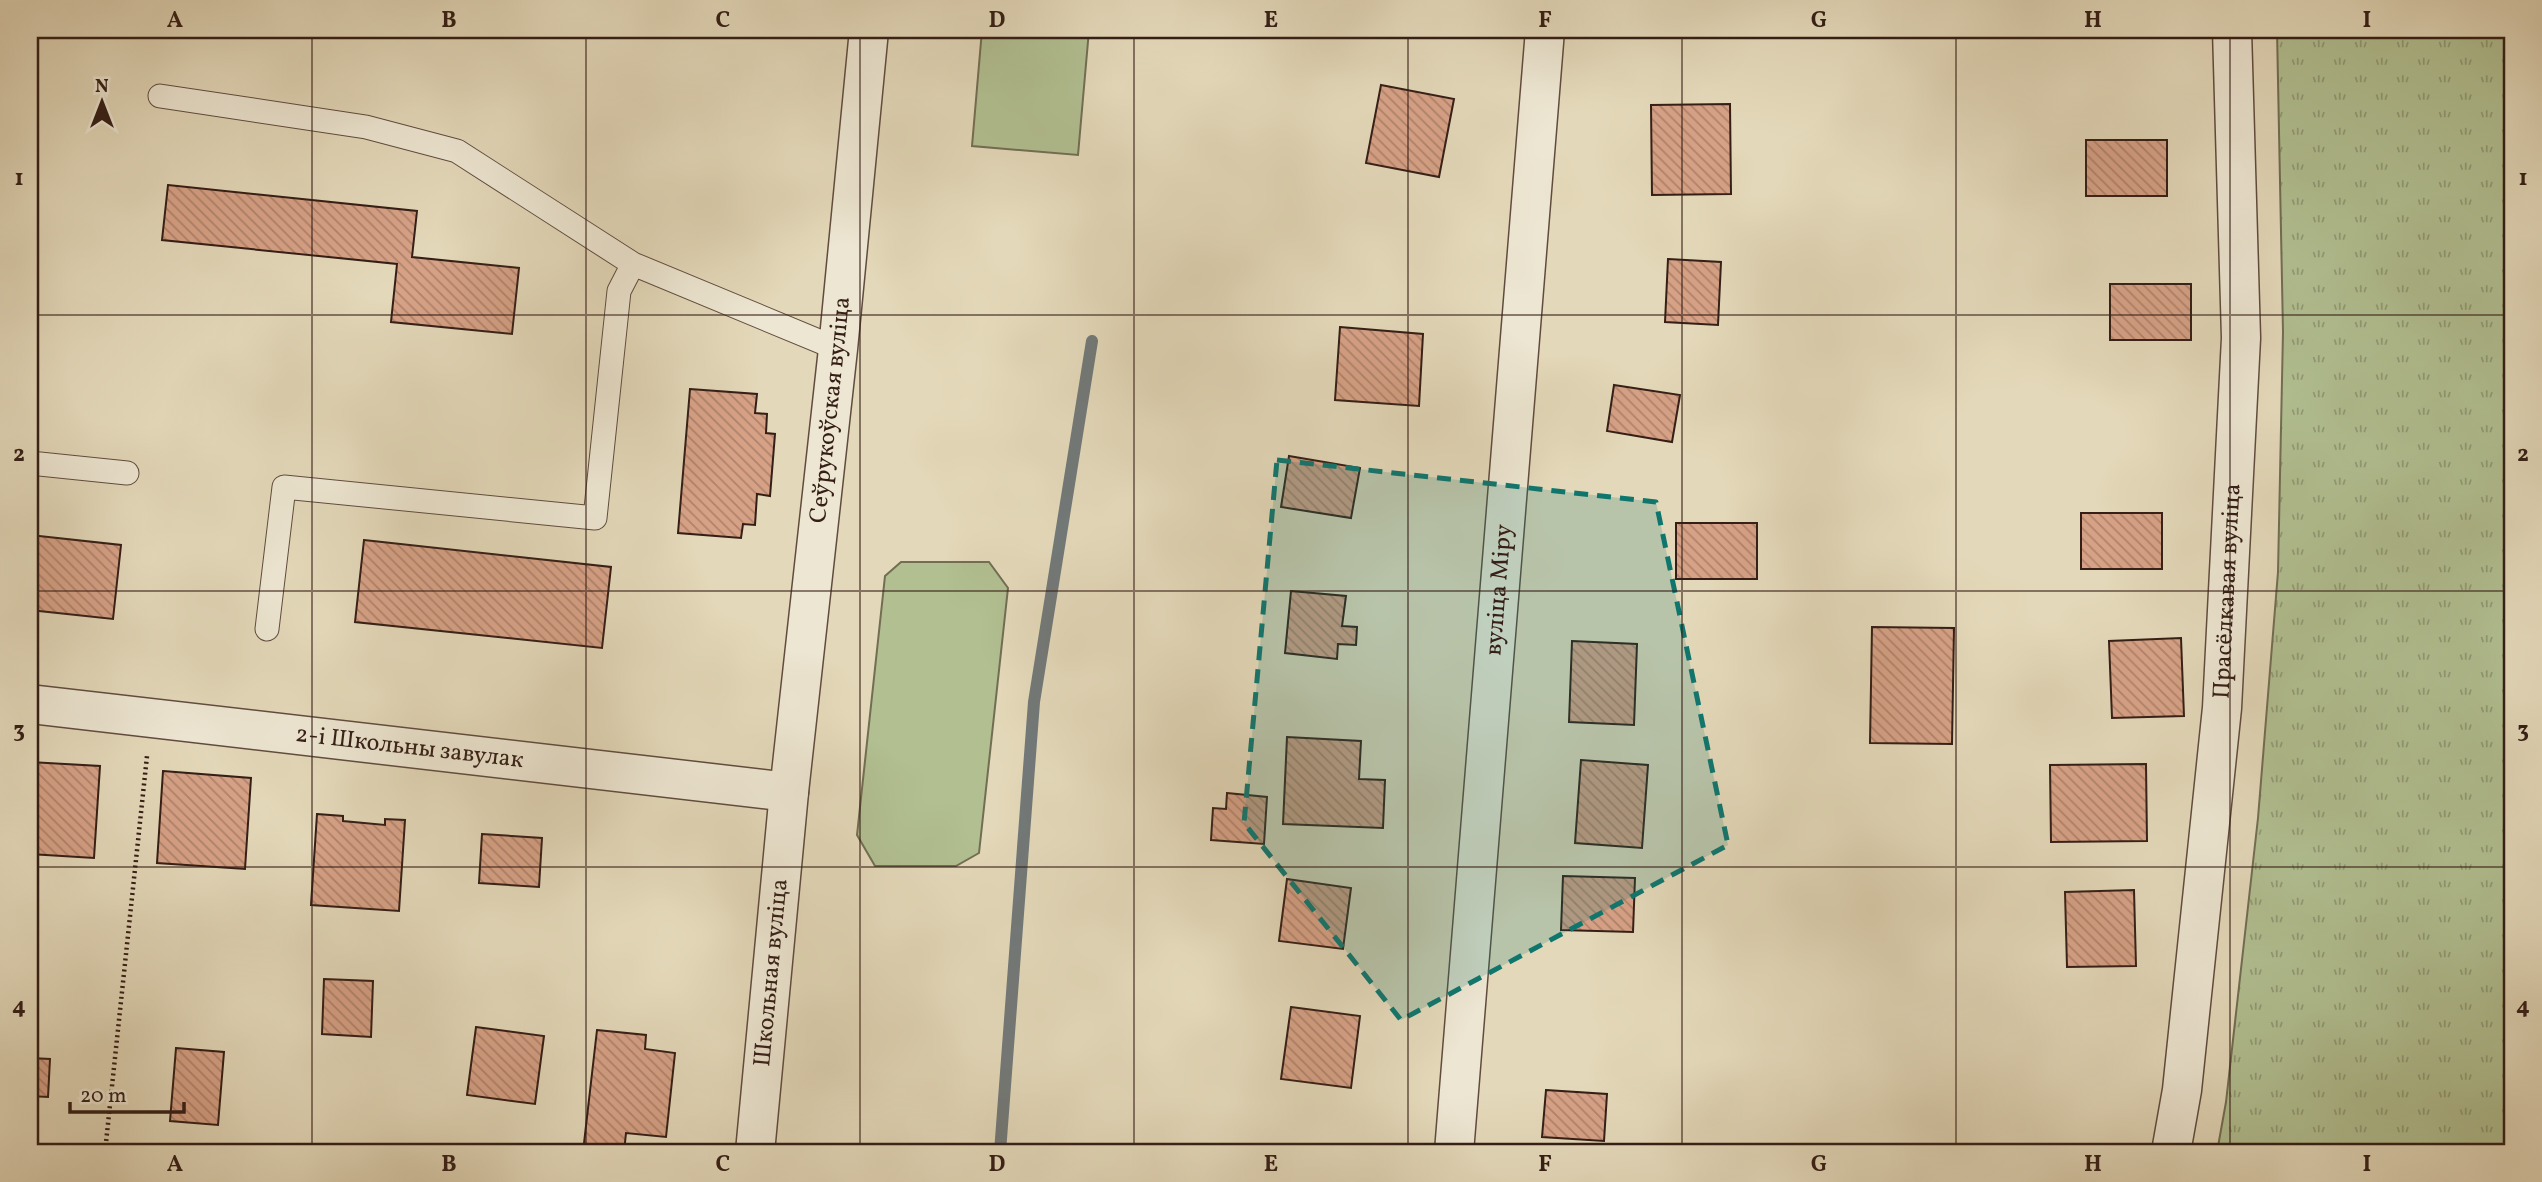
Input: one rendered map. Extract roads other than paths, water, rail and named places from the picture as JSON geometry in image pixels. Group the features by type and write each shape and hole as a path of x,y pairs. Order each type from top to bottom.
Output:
{"street":[{"name":"Сеўрукоўская вуліца","path":"789,792 838,349 869,30"},
{"name":"вуліца Міру","path":"1454,1152 1545,30"},
{"name":"Прасёлкавая вуліца","path":"2171,1152 2182,1090 2222,708 2241,338 2232,30"},
{"name":"2-і Школьны завулак","path":"30,704 789,792"},
{"name":"Школьная вуліца","path":"755,1152 789,792"}],"lane":[{"path":"160,96 366,127 457,151 633,264 838,349"},
{"path":"267,629 284,487 595,518 619,291 633,264"},
{"path":"30,463 127,473"}],"waterway":[{"path":"1000,1152 1034,702 1092,341"}]}
